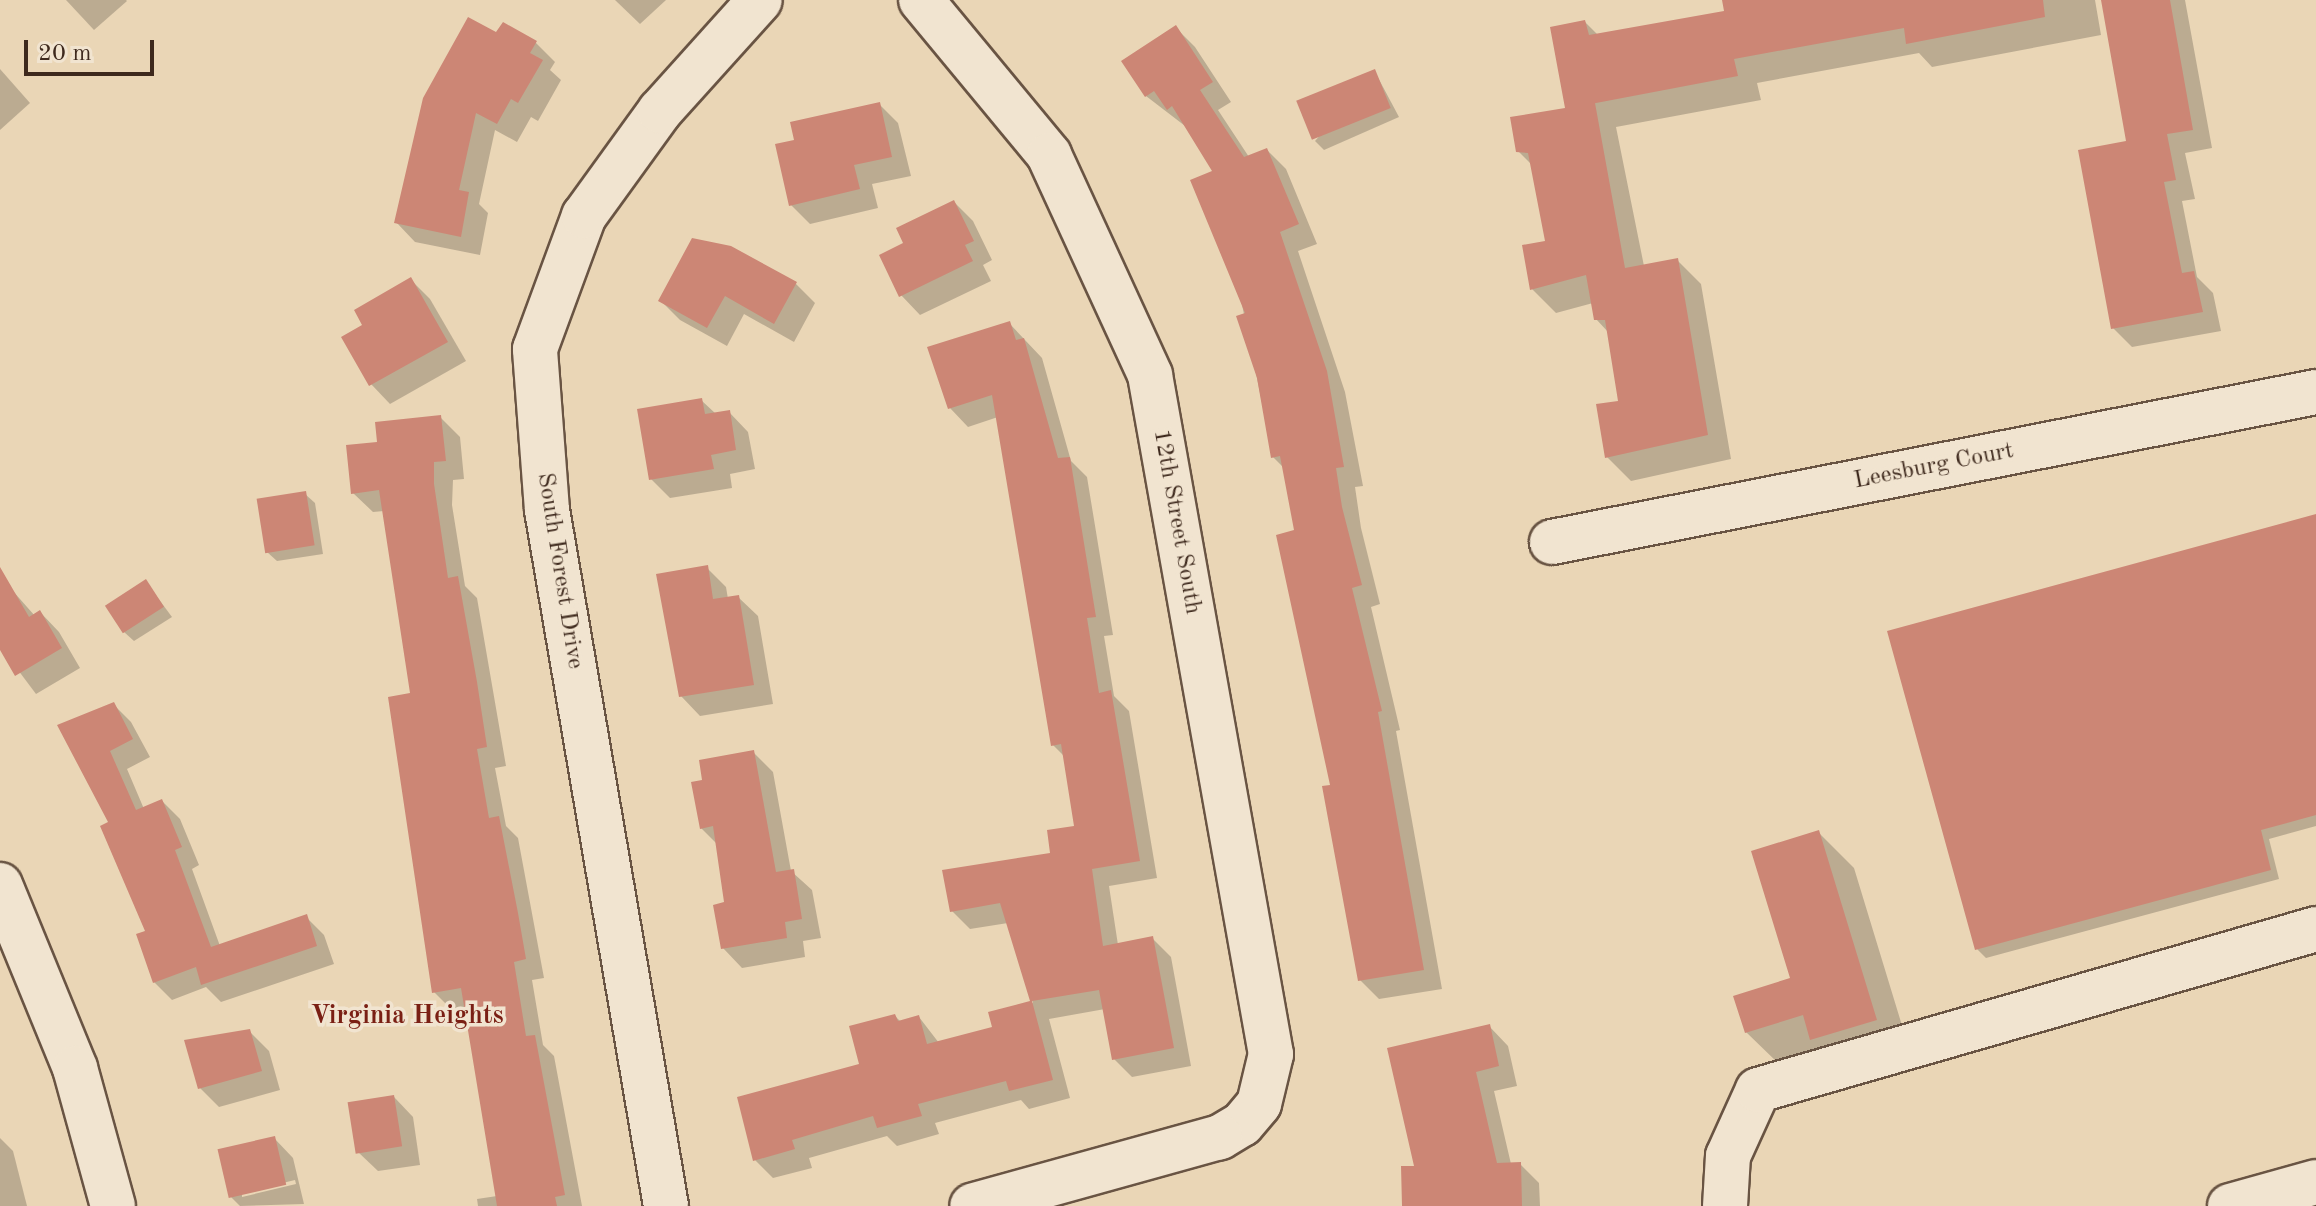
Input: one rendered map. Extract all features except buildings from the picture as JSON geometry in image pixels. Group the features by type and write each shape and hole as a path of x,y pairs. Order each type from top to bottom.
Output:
{"street":[{"name":"South Forest Drive","path":"666,1206 547,510 535,349 584,216 660,111 760,0"},
{"name":"12th Street South","path":"921,0 1049,155 1150,375 1271,1054 1259,1104 1242,1124 1220,1137 972,1206"},
{"name":"Leesburg Court","path":"1552,542 1838,470 2010,435 2301,383"},
{"path":"0,885 75,1068 113,1206"},
{"path":"1725,1206 1728,1156 1758,1090 2316,929"},
{"path":"2230,1206 2316,1182"}],"district":[{"name":"Virginia Heights","path":"407,1017"}]}
